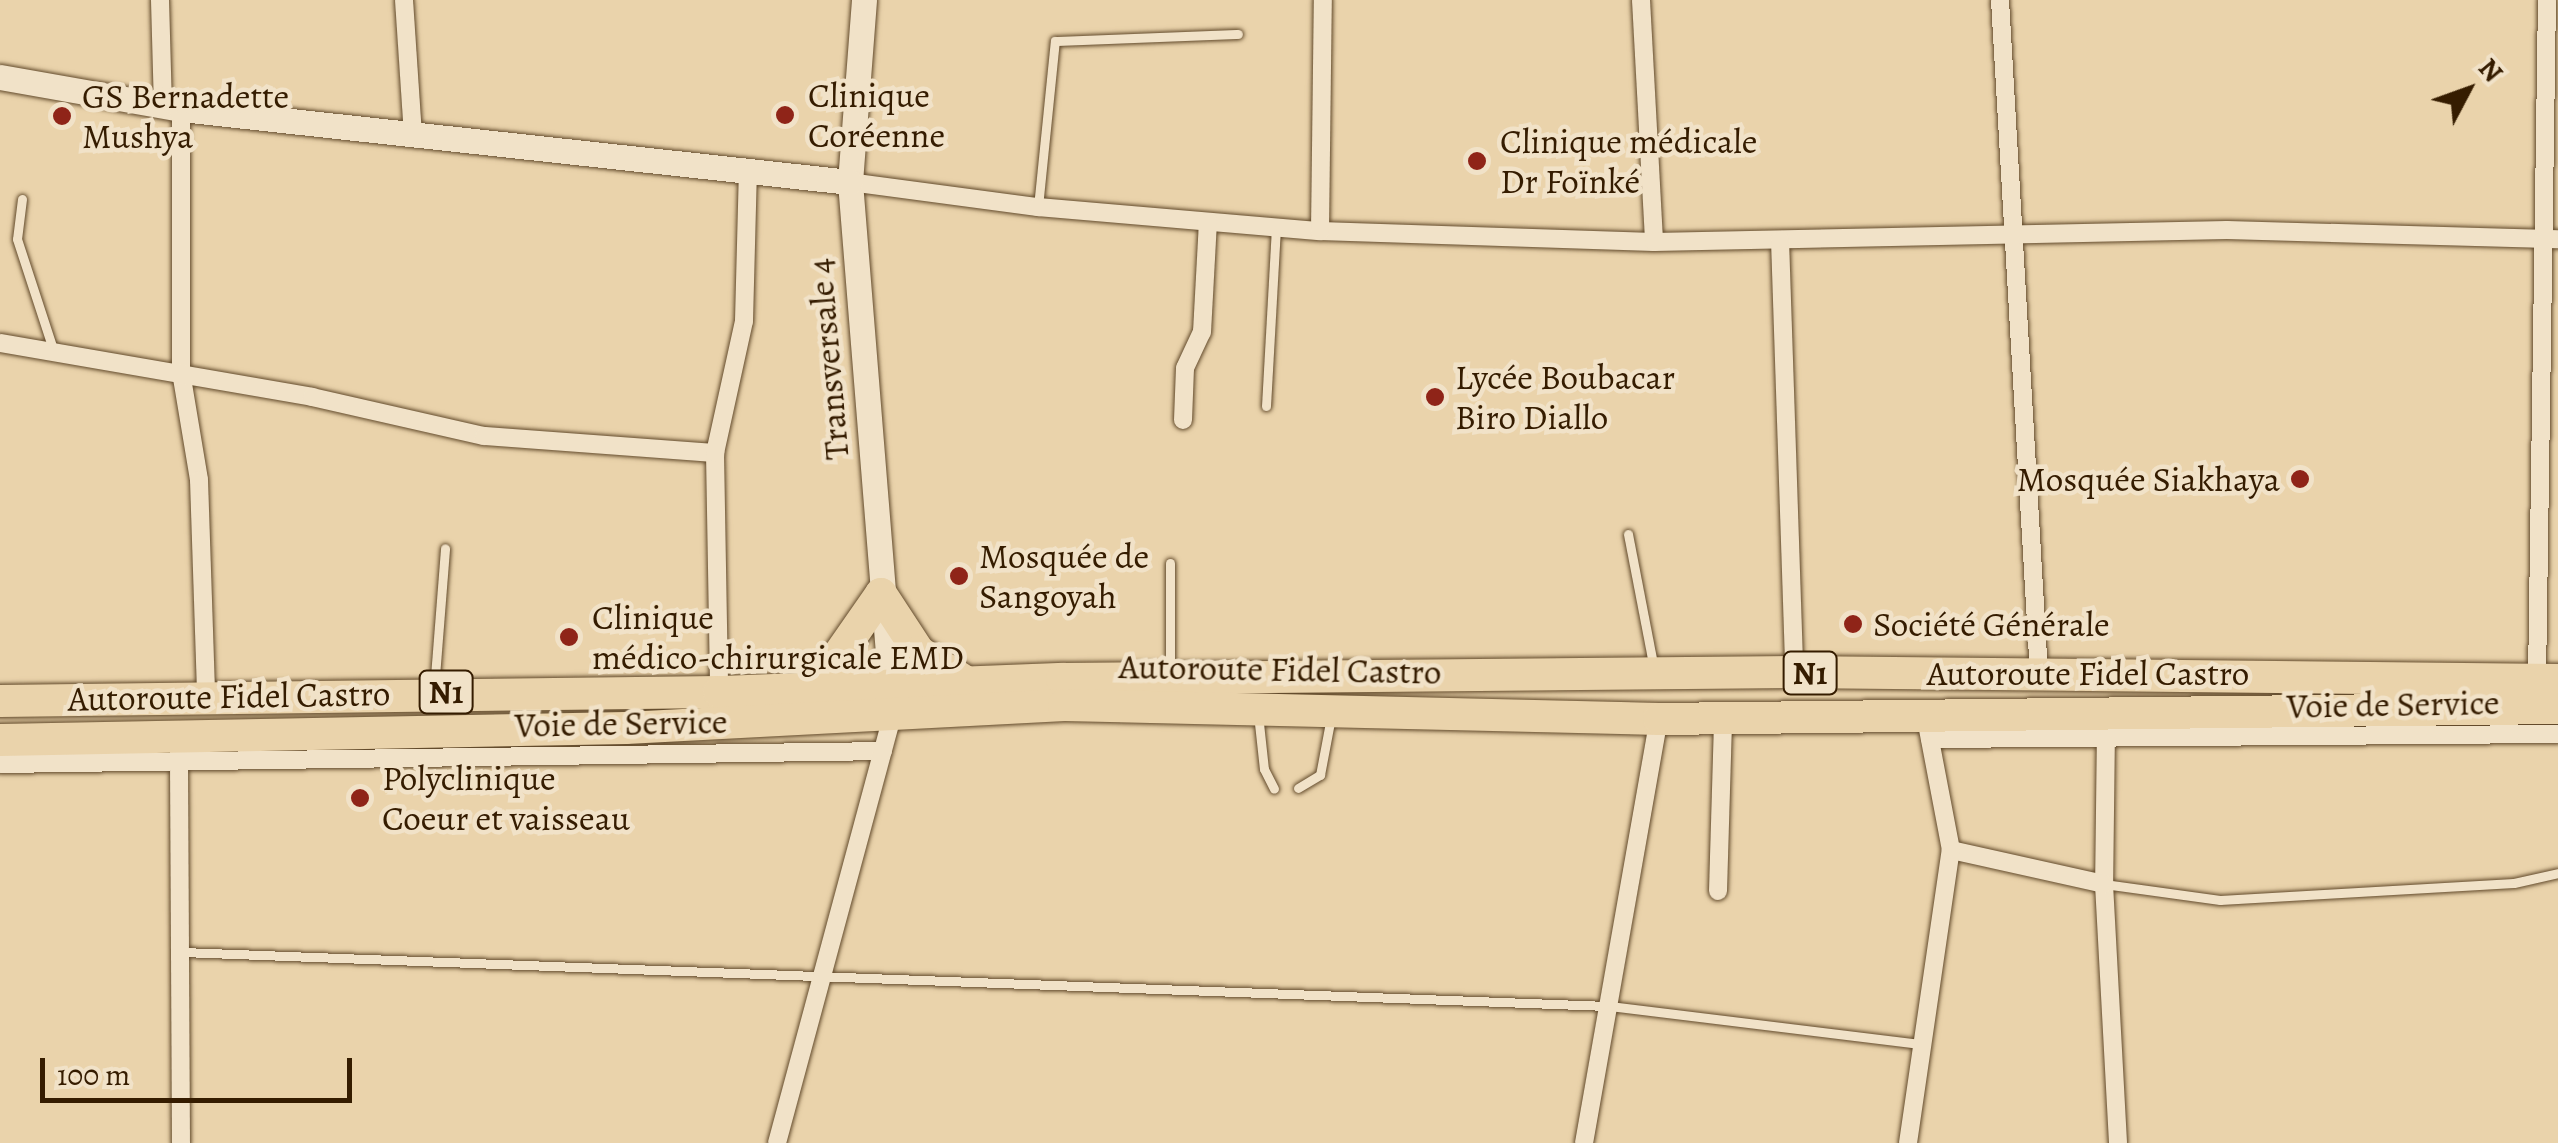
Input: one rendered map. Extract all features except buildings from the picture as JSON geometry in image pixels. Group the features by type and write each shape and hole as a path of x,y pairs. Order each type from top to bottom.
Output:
{"highway":[{"path":"818,686 882,594 919,652 967,682"},
{"name":"Autoroute Fidel Castro","path":"18,748 626,742 967,682 1794,672 2548,680"},
{"name":"Autoroute Fidel Castro","path":"0,701 434,692 719,692 818,686 892,697 1064,705 1722,718 1928,727 2106,727 2558,708"}],"street":[{"path":"160,0 172,107 181,372 199,480 206,696"},
{"path":"404,0 413,136"},
{"name":"Transversale 4","path":"864,0 850,182 892,697"},
{"path":"1320,231 1323,0"},
{"path":"1641,0 1654,242"},
{"path":"2000,0 2010,238 2039,675"},
{"path":"2547,0 2548,680"},
{"path":"0,78 172,107 413,136 850,182 1038,207 1320,231 1654,242 2010,238 2228,230 2550,238"},
{"path":"719,692 715,452 744,320 748,171"},
{"path":"1183,420 1185,368 1202,332 1208,222"},
{"path":"1780,240 1794,672"},
{"path":"0,343 53,348 181,372 484,436 715,452"},
{"path":"777,1143 884,751 892,697"},
{"path":"1718,891 1722,718"},
{"path":"1584,1143 1660,719"},
{"path":"1908,1143 1951,850 1928,727"},
{"path":"2106,727 2104,884 2118,1143"},
{"name":"Voie de Service","path":"2106,727 2558,734"},
{"name":"Voie de Service","path":"626,742 884,751"},
{"path":"0,764 18,748 178,762 462,745"},
{"path":"178,762 181,1143"},
{"path":"1951,850 2104,884"}],"lane":[{"path":"1038,207 1056,41 1238,34"},
{"path":"22,199 17,239 53,348"},
{"path":"1266,406 1276,228"},
{"path":"1628,534 1654,674"},
{"path":"434,692 445,548"},
{"path":"1170,563 1170,679"},
{"path":"1258,708 1264,769 1274,789"},
{"path":"1298,788 1320,775 1333,709"},
{"path":"2104,884 2220,900 2514,884 2558,873"},
{"path":"182,952 1610,1006 1920,1044"}],"place":[{"name":"Clinique Coréenne","path":"785,115"},
{"name":"GS Bernadette Mushya","path":"62,116"},
{"name":"Clinique médicale Dr Foïnké","path":"1477,161"},
{"name":"Lycée Boubacar Biro Diallo","path":"1435,397"},
{"name":"Mosquée Siakhaya","path":"2300,479"},
{"name":"Mosquée de Sangoyah","path":"959,576"},
{"name":"Société Générale","path":"1853,624"},
{"name":"Clinique médico-chirurgicale EMD","path":"569,637"},
{"name":"Polyclinique Coeur et vaisseau","path":"360,798"}]}
